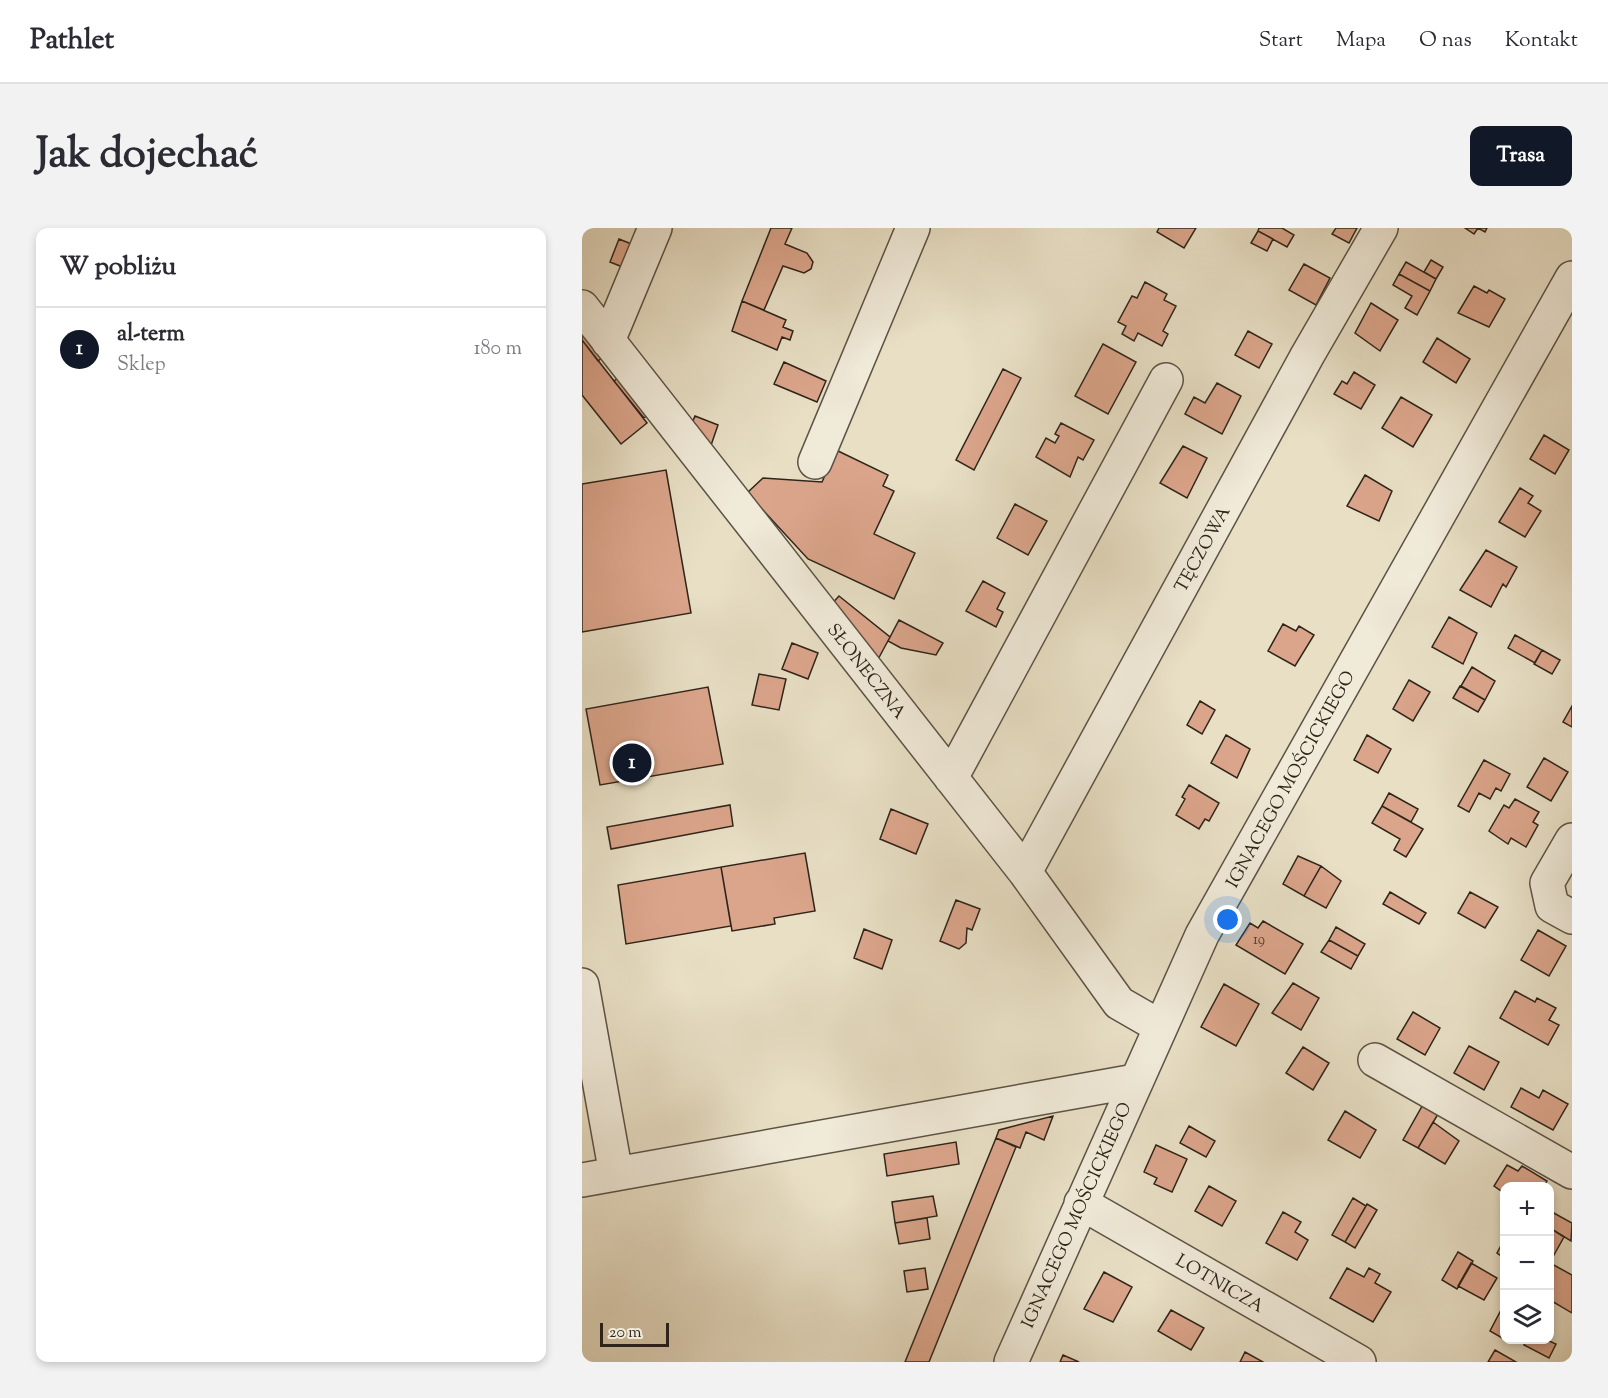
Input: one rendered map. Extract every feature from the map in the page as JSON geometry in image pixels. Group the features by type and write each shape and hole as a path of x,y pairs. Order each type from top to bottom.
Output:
{"street":[{"path":"608,341 655,228"},
{"path":"815,462 913,228"},
{"name":"TĘCZOWA","path":"1025,872 1307,356 1381,228"},
{"name":"IGNACEGO MOŚCICKIEGO","path":"1011,1362 1159,1026 1202,935 1572,278"},
{"name":"SŁONECZNA","path":"582,307 1025,872 1119,1003 1159,1026"},
{"path":"951,778 1166,380"},
{"path":"1572,840 1547,883 1552,906 1572,917"},
{"path":"582,985 616,1174"},
{"path":"1375,1060 1572,1172"},
{"path":"582,1180 1135,1082"},
{"name":"LOTNICZA","path":"1081,1203 1359,1362"}],"building":[{"path":"771,228 792,228 785,244 807,253 813,262 811,269 804,273 783,266 764,310 742,301"},
{"path":"1159,228 1196,228 1184,248 1157,232"},
{"path":"1259,228 1282,228 1294,235 1287,247 1258,231"},
{"path":"1336,228 1357,228 1349,243 1332,234"},
{"path":"1465,228 1478,228 1474,234"},
{"path":"1258,231 1273,239 1267,251 1251,243"},
{"path":"619,239 634,245 625,268 610,262"},
{"path":"1431,260 1443,267 1436,279 1424,272"},
{"path":"1406,262 1436,279 1430,291 1399,274"},
{"path":"1304,264 1330,278 1316,305 1289,290"},
{"path":"1399,274 1430,291 1417,315 1405,308 1412,296 1393,285"},
{"path":"1145,282 1167,294 1164,300 1176,306 1163,331 1168,334 1162,346 1138,333 1134,341 1122,334 1126,326 1118,322 1132,296 1137,298"},
{"path":"1474,286 1487,293 1489,290 1505,299 1489,327 1458,313"},
{"path":"742,301 786,320 783,327 793,331 790,340 782,337 777,350 732,331"},
{"path":"1371,303 1398,320 1380,351 1355,333"},
{"path":"582,322 607,354 598,361 582,340"},
{"path":"1248,331 1272,344 1259,368 1235,355"},
{"path":"1437,338 1470,359 1456,383 1423,362"},
{"path":"582,340 647,423 621,444 582,395"},
{"path":"1103,344 1136,362 1108,414 1075,396"},
{"path":"784,362 826,381 817,402 774,384"},
{"path":"1003,369 1021,378 974,470 956,460"},
{"path":"1354,372 1375,385 1361,409 1334,394 1342,381 1347,384"},
{"path":"623,374 653,411 644,418 614,381"},
{"path":"1217,383 1241,396 1222,434 1185,414 1194,397 1205,403"},
{"path":"1401,397 1432,415 1413,447 1382,428"},
{"path":"695,416 718,425 708,454 689,430"},
{"path":"1061,423 1094,440 1083,460 1078,457 1070,477 1036,457 1046,438 1055,443 1059,436 1055,434"},
{"path":"1544,435 1569,450 1555,474 1530,459"},
{"path":"1183,446 1207,458 1187,498 1160,483"},
{"path":"836,450 888,475 883,486 894,491 874,534 915,553 894,599 808,559 747,493 763,478 822,482"},
{"path":"666,470 691,613 582,632 582,484"},
{"path":"1365,475 1392,491 1379,521 1347,506"},
{"path":"1520,488 1533,496 1528,503 1541,511 1525,537 1499,522"},
{"path":"1015,504 1047,521 1028,555 997,538"},
{"path":"1486,550 1517,567 1506,587 1503,584 1491,607 1460,590"},
{"path":"983,581 1005,593 997,609 1003,612 996,627 966,611"},
{"path":"839,596 890,637 875,665 829,607"},
{"path":"1449,617 1477,633 1463,664 1432,647"},
{"path":"899,620 943,643 936,655 901,648 888,641"},
{"path":"1283,624 1296,631 1299,626 1314,635 1295,666 1268,651"},
{"path":"1515,635 1542,650 1535,663 1508,648"},
{"path":"792,643 818,653 808,679 782,669"},
{"path":"1542,650 1560,660 1552,674 1534,664"},
{"path":"1472,667 1495,681 1485,700 1461,686"},
{"path":"759,674 786,679 779,710 752,705"},
{"path":"1409,680 1430,692 1413,721 1393,709"},
{"path":"1460,686 1485,700 1478,712 1453,698"},
{"path":"708,687 723,764 600,785 586,709"},
{"path":"1200,701 1215,710 1202,734 1187,725"},
{"path":"1572,706 1572,727 1563,722"},
{"path":"1226,735 1250,749 1237,778 1211,763"},
{"path":"1367,735 1391,749 1378,773 1354,760"},
{"path":"1544,758 1568,772 1551,801 1527,787"},
{"path":"1484,760 1510,774 1501,791 1496,788 1490,799 1479,793 1469,812 1458,806"},
{"path":"1189,785 1219,803 1209,821 1205,819 1199,829 1176,815 1185,799 1182,797"},
{"path":"1389,793 1418,809 1411,822 1382,806"},
{"path":"1515,799 1539,812 1533,822 1538,825 1526,847 1511,838 1508,844 1489,831 1504,805 1509,808"},
{"path":"730,805 733,826 611,849 607,827"},
{"path":"1382,806 1423,829 1406,857 1394,850 1400,839 1372,823"},
{"path":"891,809 928,824 916,854 880,839"},
{"path":"805,853 815,911 774,918 775,924 732,931 721,867"},
{"path":"1298,856 1321,866 1304,896 1283,884"},
{"path":"1321,866 1341,881 1326,908 1304,896"},
{"path":"721,867 731,926 626,944 618,885"},
{"path":"1390,892 1426,913 1419,924 1383,904"},
{"path":"1470,892 1498,907 1485,928 1458,913"},
{"path":"956,900 980,909 972,930 967,928 966,943 959,949 940,941"},
{"path":"1263,921 1303,944 1285,974 1236,945 1250,923 1258,928"},
{"path":"1336,927 1365,944 1358,956 1329,940"},
{"path":"864,929 892,940 882,969 854,958"},
{"path":"1538,930 1566,946 1549,976 1521,960"},
{"path":"1329,940 1358,956 1351,969 1321,952"},
{"path":"1293,983 1319,998 1301,1030 1272,1013"},
{"path":"1224,984 1259,1004 1236,1046 1201,1027"},
{"path":"1515,991 1535,1002 1537,998 1556,1008 1549,1020 1559,1025 1548,1045 1500,1018"},
{"path":"1413,1012 1440,1028 1425,1055 1397,1039"},
{"path":"1469,1046 1499,1062 1484,1090 1454,1073"},
{"path":"1303,1047 1329,1063 1313,1090 1286,1073"},
{"path":"1521,1088 1539,1098 1543,1090 1568,1104 1553,1130 1511,1107"},
{"path":"1425,1101 1441,1109 1418,1148 1403,1140"},
{"path":"1345,1111 1376,1130 1360,1158 1328,1140"},
{"path":"1053,1116 1044,1140 1026,1132 1020,1148 996,1138 999,1130"},
{"path":"1433,1122 1459,1141 1445,1164 1418,1148"},
{"path":"1189,1126 1215,1141 1206,1157 1180,1143"},
{"path":"996,1138 1016,1147 929,1362 905,1362"},
{"path":"956,1142 959,1164 887,1176 884,1154"},
{"path":"1156,1145 1187,1159 1172,1192 1154,1184 1157,1178 1144,1172"},
{"path":"1507,1165 1518,1171 1522,1166 1547,1181 1500,1182 1500,1190 1494,1186"},
{"path":"1209,1186 1236,1201 1222,1226 1195,1211"},
{"path":"933,1196 937,1216 895,1223 892,1202"},
{"path":"1353,1198 1366,1206 1345,1242 1332,1235"},
{"path":"1367,1204 1377,1210 1355,1248 1345,1242"},
{"path":"1283,1212 1301,1222 1295,1232 1308,1240 1297,1260 1266,1243"},
{"path":"1554,1213 1572,1223 1571,1241 1554,1230"},
{"path":"927,1218 930,1239 899,1244 895,1223"},
{"path":"1554,1231 1564,1237 1554,1255"},
{"path":"1458,1252 1473,1261 1457,1289 1442,1280"},
{"path":"1471,1263 1497,1278 1484,1300 1458,1286"},
{"path":"1554,1265 1572,1275 1572,1313 1554,1302"},
{"path":"925,1268 928,1289 907,1292 904,1271"},
{"path":"1347,1268 1364,1277 1369,1268 1380,1274 1375,1283 1391,1292 1373,1322 1330,1298"},
{"path":"1104,1272 1132,1287 1113,1322 1084,1309"},
{"path":"1171,1310 1204,1328 1191,1350 1158,1331"},
{"path":"1500,1312 1500,1337 1490,1331"},
{"path":"1525,1344 1556,1344 1549,1358"},
{"path":"1495,1350 1516,1362 1488,1362"},
{"path":"1245,1352 1263,1362 1240,1362"},
{"path":"1063,1355 1079,1362 1060,1362"}],"place":[{"name":"al-term","path":"632,763"}]}
